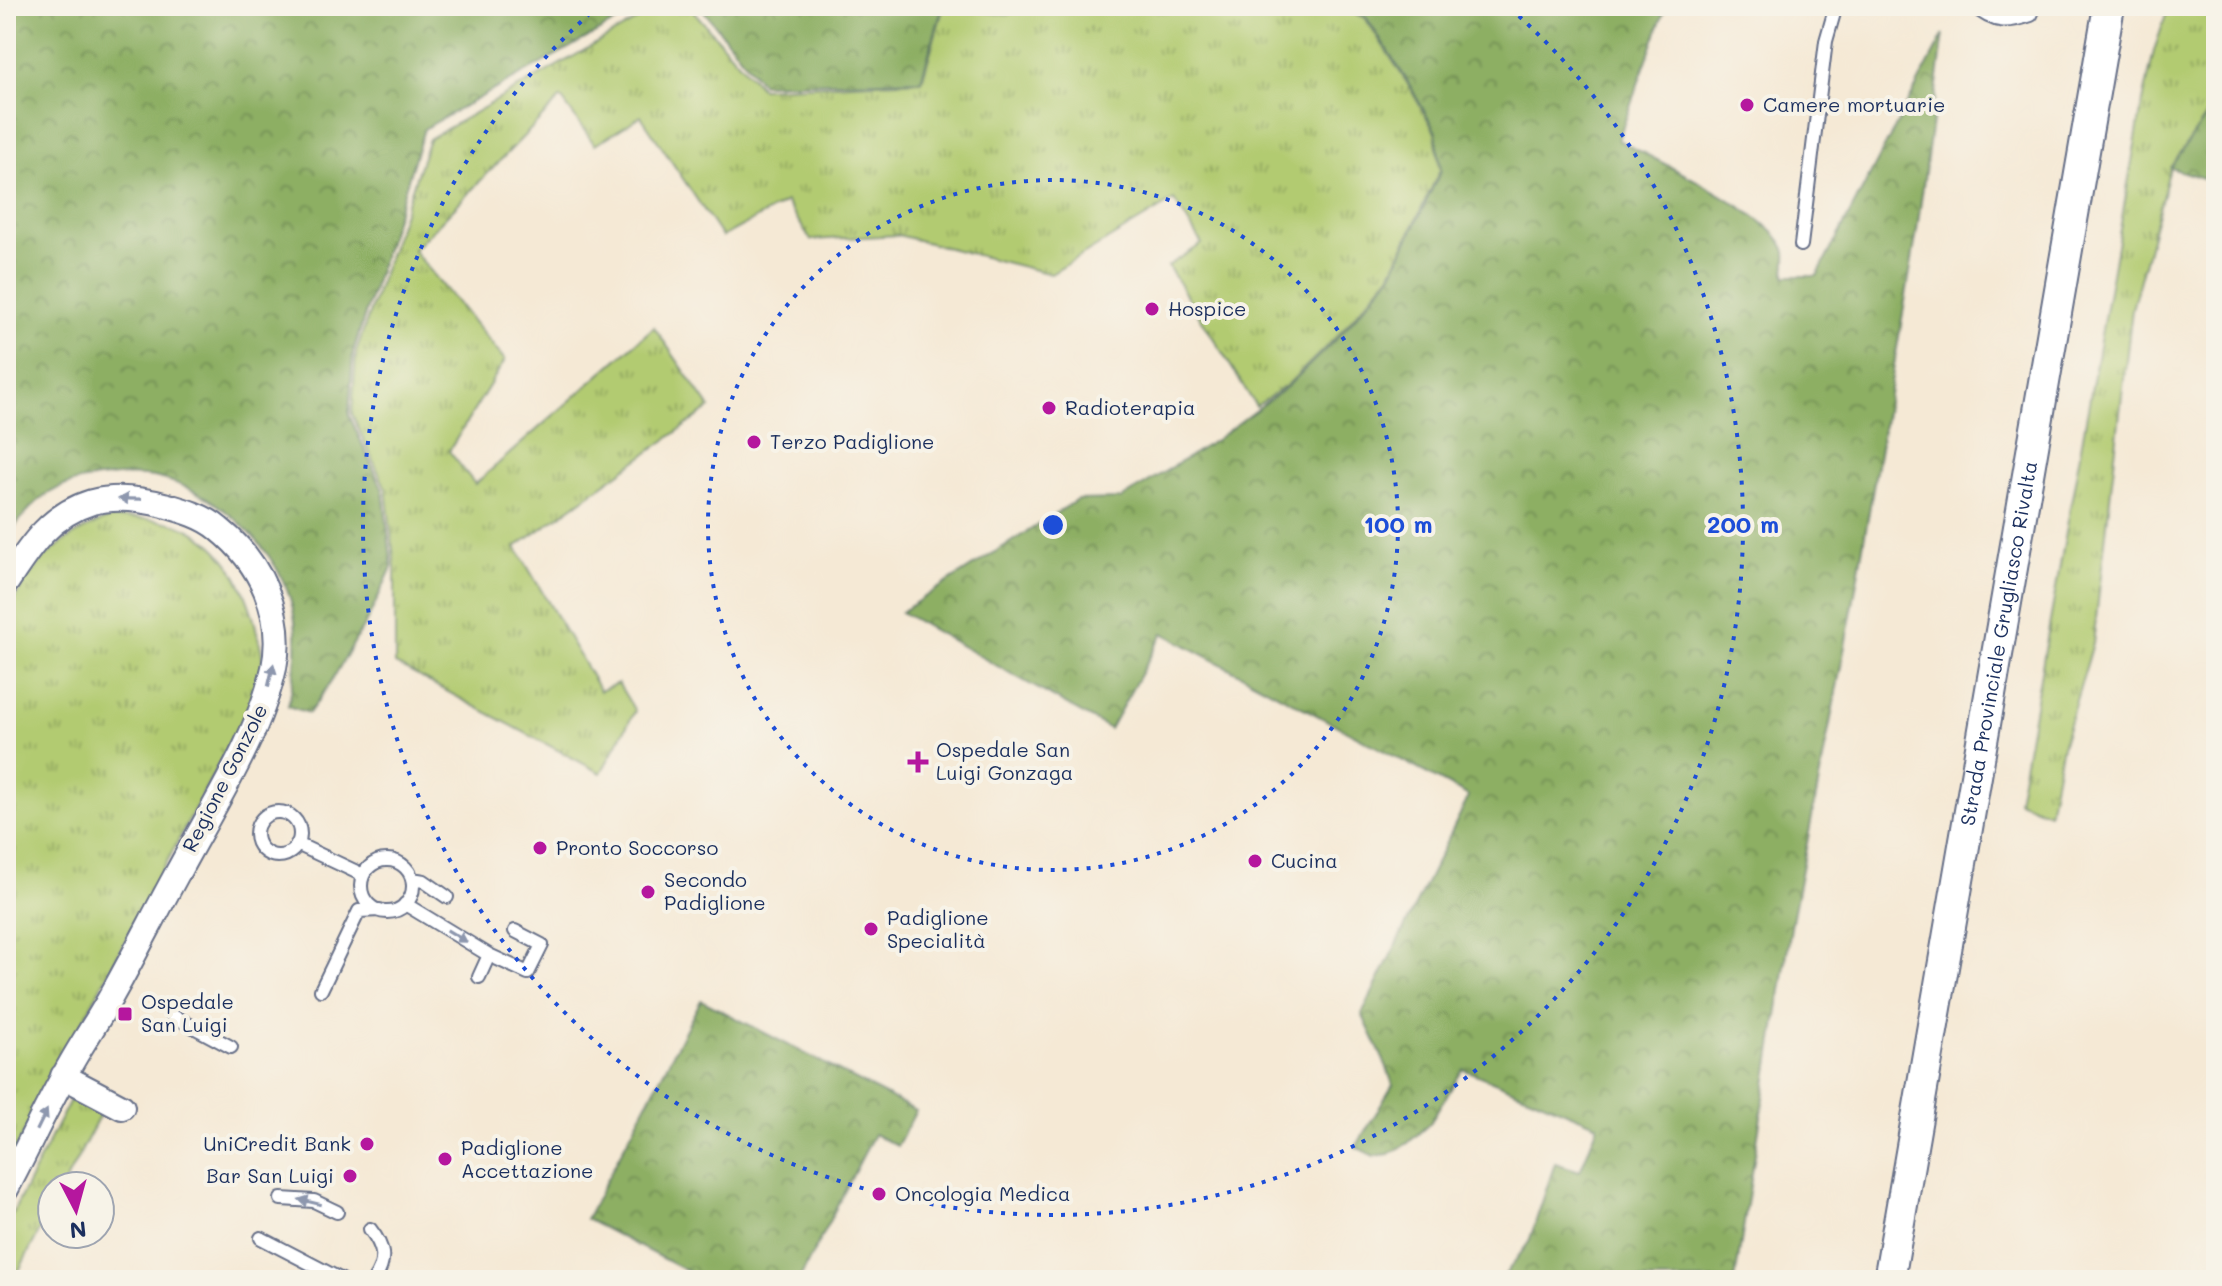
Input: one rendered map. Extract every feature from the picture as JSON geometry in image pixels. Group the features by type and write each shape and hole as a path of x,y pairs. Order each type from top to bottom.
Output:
{"street":[{"name":"Strada Provinciale Grugliasco Rivalta","path":"1889,1280 2109,6"},
{"name":"Regione Gonzole","path":"6,583 43,530 67,514 92,502 144,499 185,511 217,527 256,569 267,589 276,637 274,665 261,716 114,992 63,1076 6,1189"},
{"path":"63,1076 122,1107"}],"lane":[{"path":"1801,245 1826,41 1836,6"},
{"path":"1974,6 1988,18 2008,23 2031,15 2035,6"},
{"path":"297,844 363,875"},
{"path":"321,990 359,911 389,911 405,904 410,896 412,879 402,865 393,861 376,862 363,875 361,882 367,903 380,910"},
{"path":"412,879 424,881 447,897"},
{"path":"405,904 489,955 528,973 542,945 515,931"},
{"path":"479,977 489,955"},
{"path":"173,1016 231,1047"},
{"path":"281,1199 314,1201 337,1212"},
{"path":"370,1229 381,1243 384,1258 374,1280"},
{"path":"261,1238 342,1280"}],"green space":[{"path":"6,6 644,6 424,129 353,352 349,415 383,490 392,567 370,615 309,713 288,706 296,638 290,598 281,577 269,557 237,521 197,493 176,483 147,476 83,480 44,497 24,515 6,539"},
{"path":"662,6 689,6 761,88 922,81 944,6 1008,15 1020,6 1337,6 1365,18 1407,83 1435,132 1440,170 1390,275 1339,334 1287,385 1256,406 1168,266 1202,244 1174,200 1051,274 898,235 811,240 786,202 722,237 641,116 595,145 561,98 413,250 505,360 449,451 475,484 654,327 710,408 516,547 600,691 618,683 635,711 601,773 395,664 395,568 386,489 352,414 356,352 429,139"},
{"path":"700,6 943,6 921,80 762,84"},
{"path":"1341,6 1666,6 1618,140 1712,189 1761,222 1778,237 1786,252 1785,276 1817,276 1944,34 1916,237 1854,599 1792,921 1735,1280 1501,1280 1529,1242 1555,1163 1580,1171 1598,1125 1463,1069 1430,1123 1408,1143 1389,1154 1374,1156 1356,1147 1393,1085 1362,1014 1469,796 1163,633 1110,729 901,612 1077,500 1121,499 1217,439 1288,386 1340,335 1391,276 1441,170 1436,132 1366,17"},
{"path":"2169,6 2216,6 2216,103 2170,168 2132,309 2093,644 2061,750 2049,813 2018,801 2141,111 2154,51"},
{"path":"2216,103 2216,182 2170,168"},
{"path":"110,518 136,518 178,525 195,533 222,555 241,585 254,619 262,651 262,670 254,697 6,1167 6,613 26,580 60,544"},
{"path":"701,1000 916,1111 897,1146 874,1134 799,1280 704,1280 586,1219"},
{"path":"70,1100 100,1115 71,1170 36,1170 36,1238 14,1280 6,1280 6,1226"}],"place":[{"name":"Camere mortuarie","path":"1747,105"},
{"name":"Hospice","path":"1152,309"},
{"name":"Radioterapia","path":"1049,408"},
{"name":"Terzo Padiglione","path":"754,442"},
{"name":"Ospedale San Luigi Gonzaga","path":"918,762"},
{"name":"Pronto Soccorso","path":"540,848"},
{"name":"Cucina","path":"1255,861"},
{"name":"Secondo Padiglione","path":"648,892"},
{"name":"Padiglione Specialità","path":"871,929"},
{"name":"Ospedale San Luigi","path":"125,1014"},
{"name":"UniCredit Bank","path":"367,1144"},
{"name":"Padiglione Accettazione","path":"445,1159"},
{"name":"Bar San Luigi","path":"350,1176"},
{"name":"Oncologia Medica","path":"879,1194"}]}
